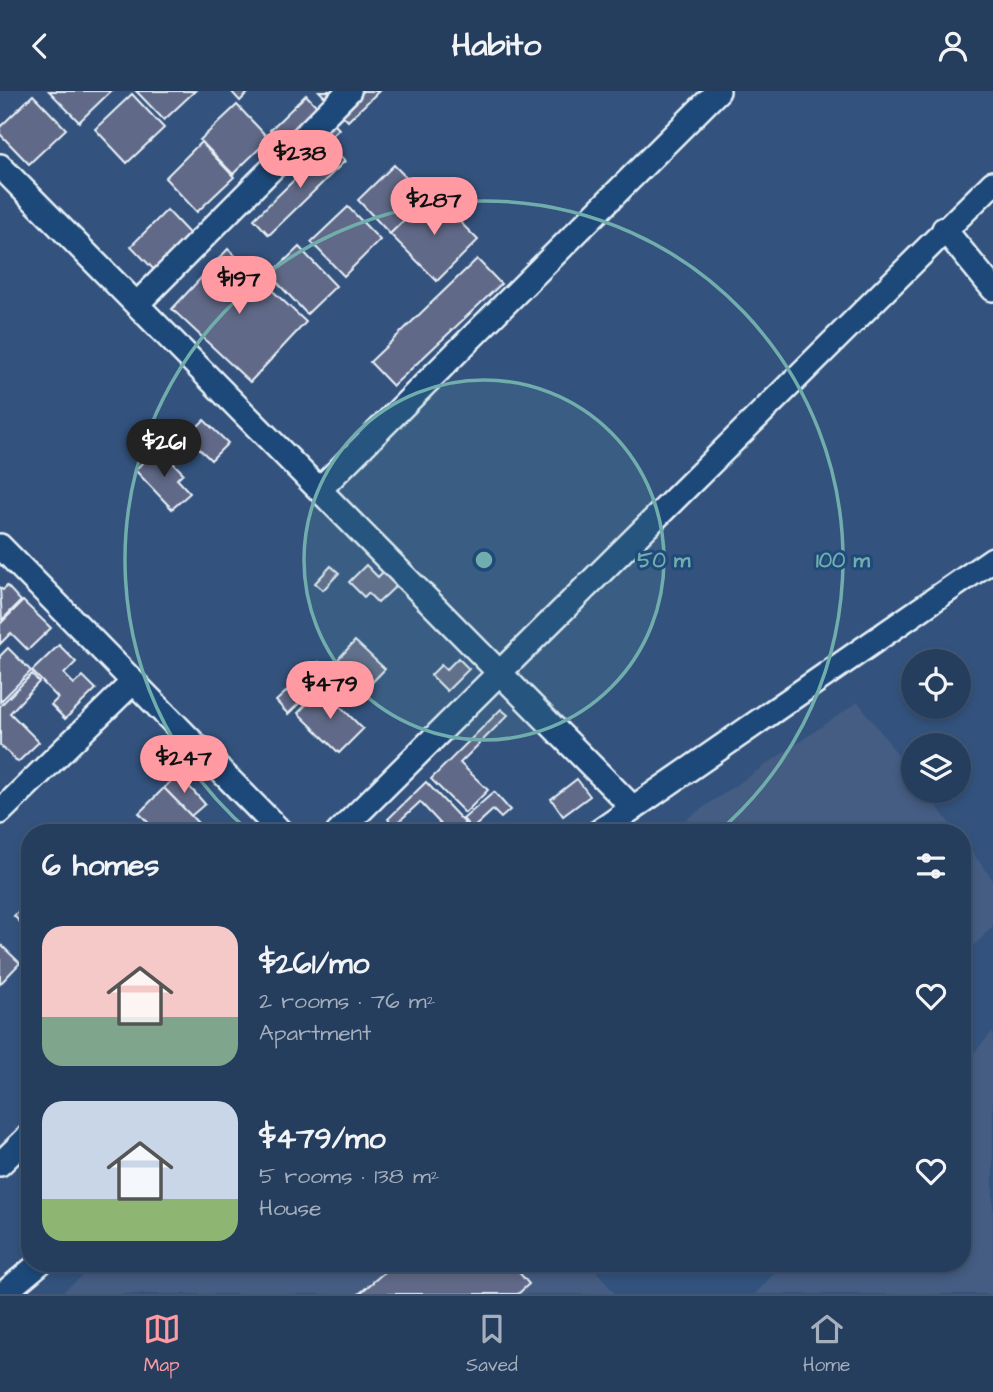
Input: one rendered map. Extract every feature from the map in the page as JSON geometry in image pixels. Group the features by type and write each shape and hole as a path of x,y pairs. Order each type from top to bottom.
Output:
{"street":[{"path":"137,304 349,91"},
{"path":"320,489 718,91"},
{"path":"0,166 633,808"},
{"path":"347,824 993,183"},
{"path":"944,229 993,289"},
{"path":"0,546 273,824"},
{"path":"610,824 993,559"},
{"path":"0,812 132,683"},
{"path":"0,1164 21,1144"},
{"path":"3,1294 29,1272"}],"shaded area":[{"path":"858,702 901,759 901,803 934,803 950,824 679,824"},
{"path":"971,851 993,880 993,926 971,949"},
{"path":"993,1031 993,1294 755,1294 776,1272 971,1272 971,1056"},
{"path":"87,1272 597,1272 615,1294 60,1294"}],"building":[{"path":"49,91 111,91 79,122"},
{"path":"136,91 195,91 164,120"},
{"path":"231,91 250,91 240,101"},
{"path":"319,91 379,91 348,121"},
{"path":"132,94 164,128 127,163 95,129"},
{"path":"33,95 66,129 29,164 0,134 0,127"},
{"path":"306,95 339,129 302,164 270,130"},
{"path":"237,105 269,139 233,174 200,140"},
{"path":"201,142 234,177 197,212 165,178"},
{"path":"330,145 345,161 269,235 254,219"},
{"path":"394,165 427,199 390,234 358,200"},
{"path":"431,193 478,240 437,281 390,234"},
{"path":"348,207 380,240 344,276 311,242"},
{"path":"167,210 200,245 164,280 131,246"},
{"path":"299,247 336,286 307,314 270,275"},
{"path":"228,249 306,322 250,382 172,309"},
{"path":"477,259 501,284 393,386 370,362"},
{"path":"204,420 228,443 211,460 187,437"},
{"path":"162,452 183,473 177,479 190,493 172,509 135,470 150,455 154,460"},
{"path":"366,565 378,577 383,572 397,585 378,603 368,593 364,597 349,582"},
{"path":"331,566 339,573 323,590 315,583"},
{"path":"7,586 21,601 2,620 0,588 3,590"},
{"path":"23,601 51,628 28,650 11,633 0,644 0,624"},
{"path":"355,641 385,669 358,697 328,670"},
{"path":"59,645 76,662 64,674 74,684 83,676 96,689 65,719 51,705 58,698 32,671"},
{"path":"8,648 31,671 0,702 0,656"},
{"path":"458,658 469,669 447,691 431,675 441,665 446,670"},
{"path":"319,662 330,674 288,714 276,701"},
{"path":"32,674 39,682 10,713 39,742 18,762 0,745 0,706"},
{"path":"322,688 363,729 339,753 298,713"},
{"path":"501,709 508,715 460,763 488,790 465,813 431,779"},
{"path":"178,774 205,804 191,816 164,788"},
{"path":"577,779 590,796 563,816 551,799"},
{"path":"426,782 465,823 441,824 420,802 396,824 388,819"},
{"path":"164,788 199,824 149,824 139,813"},
{"path":"494,792 510,810 501,818 493,810 478,824 468,824 463,819"},
{"path":"21,909 21,923 14,916"},
{"path":"0,944 20,963 0,984"},
{"path":"385,1272 519,1272 529,1284 518,1294 359,1294"}]}
